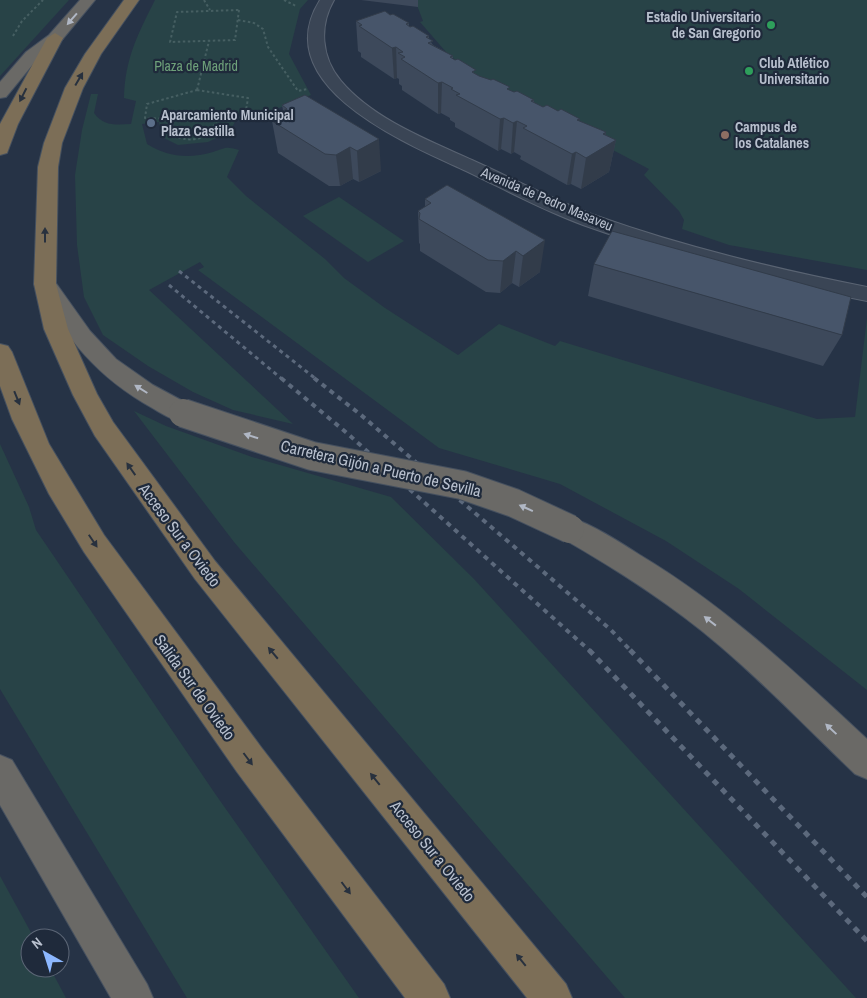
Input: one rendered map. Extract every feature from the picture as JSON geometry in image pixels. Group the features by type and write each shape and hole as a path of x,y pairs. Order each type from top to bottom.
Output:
{"highway":[{"path":"0,149 18,106 56,38 88,0"},
{"name":"Acceso Sur a Oviedo","path":"132,0 93,54 74,88 60,120 48,167 45,284 56,329 85,395 130,468 205,570 552,998"},
{"path":"0,92 32,55 56,38"},
{"name":"Carretera Gijón a Puerto de Sevilla","path":"45,284 87,344 103,361 135,386 183,413 284,447 331,459 479,489 510,500 614,552 658,581 750,652 867,762"},
{"name":"Salida Sur de Oviedo","path":"0,352 16,397 42,456 81,522 150,624 236,743 430,998"},
{"path":"0,772 133,998"}],"street":[{"name":"Avenida de Pedro Masaveu","path":"327,0 320,8 313,32 318,54 326,71 344,94 377,118 440,152 563,210 601,224 678,249 814,284 867,294"}],"path":[{"path":"11,38 22,21 43,0"},
{"path":"204,0 210,11"},
{"path":"284,0 292,6 302,7"},
{"path":"239,10 235,40 170,42 177,12 210,11 239,10"},
{"path":"238,20 254,23 263,29 268,47 298,91 335,83"},
{"path":"197,90 209,40"},
{"path":"197,90 248,98 245,116 218,118 214,132 204,138 189,141 170,134 174,119 145,118 147,104 197,90"}],"green space":[{"path":"0,0 69,0 0,76"},
{"name":"Plaza de Madrid","path":"155,0 308,0 300,9 289,54 311,95 257,117 236,120 230,131 208,142 178,145 162,137 159,122 142,124 147,144 162,152 178,156 195,156 226,148 239,150 227,177 246,196 325,259 344,278 385,308 458,355 499,324 555,346 560,341 817,419 855,417 867,318 867,690 739,589 666,541 560,484 439,448 198,270 204,267 200,262 149,290 293,424 233,410 193,392 148,366 103,335 84,297 77,245 75,175 82,130 91,94 98,94 94,113 101,120 115,124 131,124 136,101 124,98 127,71 138,35"},
{"name":"Campus de los Catalanes","path":"415,0 867,0 867,270 729,245 682,229 684,220 679,211 644,175 649,169 512,97 504,100 446,52 420,22 423,21"},
{"path":"339,197 404,241 368,262 303,216"},
{"path":"134,411 166,426 252,457 391,497 474,579 856,998 625,998 234,542"},
{"path":"0,444 29,507 36,530 216,795 359,998 187,998 0,689"},
{"path":"0,876 29,928 20,928 20,978 55,978 66,998 0,998"}],"building":[{"path":"385,11 409,23 406,24 410,27 413,26 429,36 426,37 433,41 428,43 453,56 450,57 455,60 458,59 476,70 472,72 479,76 493,79 510,87 507,89 514,92 517,91 543,107 547,105 558,111 561,109 580,119 577,120 606,132 603,134 616,140 586,158 576,152 572,154 523,128 527,126 517,121 513,123 504,118 500,119 456,95 460,94 442,82 438,83 401,59 405,57 398,53 403,52 396,47 392,48 359,26 362,25 356,21"},
{"path":"305,95 379,139 357,151 350,147 336,155 325,154 272,121 275,116 273,115 287,109 282,105"},
{"path":"447,185 545,240 523,256 516,251 503,261 488,260 419,219 420,213 418,211 431,203 425,199"},
{"path":"612,231 851,297 842,335 594,264"}],"railway":[{"path":"179,271 316,379"},
{"path":"169,285 282,379"},
{"path":"281,378 348,434 590,651"},
{"path":"314,378 361,415 611,630 631,651"},
{"path":"630,650 867,897"},
{"path":"590,651 867,941"}],"place":[{"name":"Estadio Universitario de San Gregorio","path":"771,25"},
{"name":"Club Atlético Universitario","path":"749,71"},
{"name":"Aparcamiento Municipal Plaza Castilla","path":"151,123"},
{"name":"Campus de los Catalanes","path":"725,135"}]}
